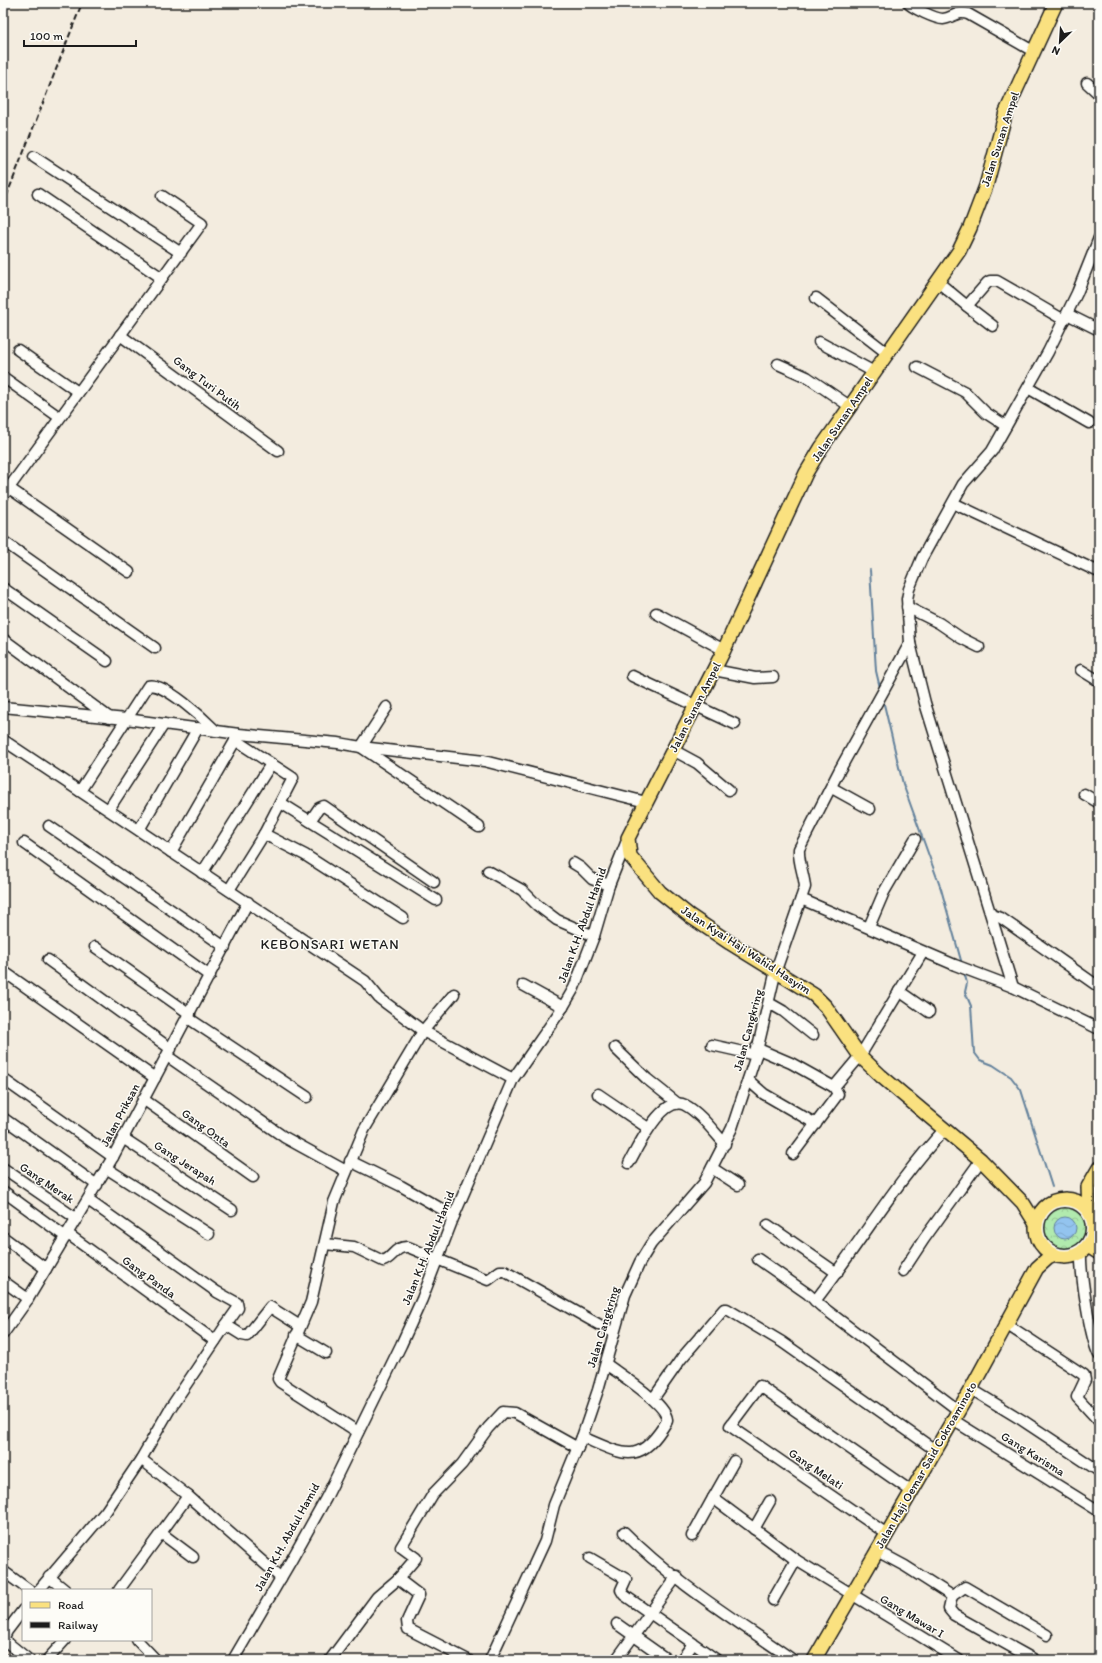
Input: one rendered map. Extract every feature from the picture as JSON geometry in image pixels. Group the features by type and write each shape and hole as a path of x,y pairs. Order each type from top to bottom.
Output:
{"main road":[{"name":"Jalan Sunan Ampel","path":"628,838 724,650 806,473 821,448 851,407 887,353 952,294 959,252 986,186 1006,112 1056,3"},
{"name":"Jalan Kyai Haji Wahid Hasyim","path":"628,838 630,856 637,867 660,892 690,916 814,995 826,1007 860,1056 881,1076 982,1160 1023,1203 1036,1224 1037,1234 1040,1240 1037,1268"},
{"path":"1036,1224 1044,1208 1050,1203 1066,1199 1088,1187 1098,1171"},
{"path":"1088,1187 1088,1211 1092,1239 1099,1253"},
{"path":"1066,1199 1075,1201 1088,1211"},
{"path":"1023,1203 1030,1207 1044,1208"},
{"path":"1040,1240 1046,1250 1055,1255 1064,1257 1092,1239"},
{"path":"1037,1268 1048,1258 1055,1255"},
{"name":"Jalan Haji Oemar Said Cokroaminoto","path":"814,1660 850,1594 877,1551 956,1415 1037,1268"}],"street":[{"path":"908,3 923,12 943,19 958,13 968,14 1033,51"},
{"path":"1087,83 1099,94"},
{"path":"34,157 181,253"},
{"path":"38,194 162,278"},
{"path":"129,572 6,492 202,223 162,196"},
{"path":"1013,987 992,915 958,812 925,703 910,642 908,607 909,589 922,558 963,484 992,451 1028,388 1066,317 1097,250 1099,238"},
{"path":"952,294 990,281 997,281 1066,317 1099,330"},
{"path":"952,294 993,326"},
{"path":"816,298 887,353"},
{"name":"Gang Turi Putih","path":"120,335 278,452"},
{"path":"819,342 874,372"},
{"path":"18,350 78,392"},
{"path":"778,364 807,377 851,407"},
{"path":"916,367 966,392 981,409 1006,426"},
{"path":"3,377 60,417"},
{"path":"1028,388 1089,422"},
{"path":"953,503 1099,572"},
{"path":"3,541 155,648"},
{"path":"3,588 107,661"},
{"path":"908,607 939,623 961,638 979,647"},
{"path":"656,613 724,650"},
{"path":"3,639 110,718"},
{"name":"Jalan Cangkring","path":"490,1660 545,1541 554,1505 578,1448 606,1364 625,1295 647,1249 700,1187 712,1168 732,1128 756,1052 776,970 805,887 804,874 798,856 799,850 910,642"},
{"path":"714,670 758,678 773,677"},
{"path":"1081,670 1099,681"},
{"path":"632,676 735,724"},
{"path":"80,791 145,689 151,685 164,690 196,712 216,731"},
{"path":"3,707 126,719 198,728 237,737 338,743 361,748 484,760 646,802"},
{"path":"361,748 387,707"},
{"path":"109,809 164,724"},
{"path":"139,830 198,728"},
{"path":"229,890 282,803 293,778 270,764 237,737"},
{"path":"171,852 237,737"},
{"path":"3,740 109,809 364,981 379,998 423,1031 513,1079"},
{"path":"361,748 479,827"},
{"path":"673,750 696,763 729,790"},
{"path":"202,873 270,764"},
{"path":"832,788 870,808"},
{"path":"1084,794 1099,803"},
{"path":"282,803 436,900"},
{"path":"310,821 319,808 324,806 434,882"},
{"path":"49,826 225,947"},
{"path":"264,834 298,851 403,918"},
{"name":"Jalan K.H. Abdul Hamid","path":"233,1660 326,1498 358,1432 419,1305 454,1216 513,1079 563,1007 580,974 594,936 609,885 628,838"},
{"path":"870,927 884,892 915,839"},
{"path":"24,843 210,976"},
{"path":"573,863 581,868 592,879 609,885"},
{"path":"615,869 625,864 637,867"},
{"path":"488,872 522,890 537,905 557,920 594,936"},
{"path":"801,899 870,927 955,965 1013,987 1099,1029"},
{"name":"Jalan Priksan","path":"5,1326 28,1299 113,1157 248,902"},
{"path":"992,915 1001,918 1099,987"},
{"path":"95,947 189,1016 307,1096"},
{"path":"834,1087 860,1056 924,952"},
{"path":"48,960 169,1053 284,1137 346,1171"},
{"path":"3,971 155,1078"},
{"path":"523,986 563,1007"},
{"path":"899,991 929,1012"},
{"path":"358,1432 278,1381 298,1330 311,1302 334,1202 364,1130 423,1031 454,994"},
{"path":"769,1003 790,1015 813,1034"},
{"path":"712,1045 756,1052 791,1063 834,1087 838,1094 793,1154"},
{"path":"615,1048 647,1079 677,1103 684,1104 694,1111 725,1144"},
{"path":"3,1080 113,1157"},
{"path":"748,1080 764,1094 816,1124"},
{"path":"598,1094 648,1128"},
{"name":"Gang Onta","path":"143,1099 253,1177"},
{"path":"629,1163 648,1128 668,1108 677,1103"},
{"path":"3,1118 96,1184"},
{"path":"815,1301 837,1273 923,1152 945,1129"},
{"name":"Gang Jerapah","path":"123,1138 232,1210"},
{"path":"903,1271 924,1239 982,1160"},
{"path":"350,1161 401,1186 454,1216"},
{"name":"Gang Merak","path":"3,1168 77,1219"},
{"path":"106,1168 209,1234"},
{"path":"712,1168 738,1185"},
{"name":"Gang Panda","path":"3,1190 215,1341"},
{"path":"40,1589 106,1511 141,1459 171,1407 238,1308 237,1303 217,1292 88,1200"},
{"path":"1060,1202 1069,1202 1077,1205 1088,1216 1091,1232 1084,1246 1077,1251 1069,1254 1053,1250 1040,1240 1039,1228 1041,1219 1045,1212 1060,1202"},
{"path":"768,1225 837,1273"},
{"path":"3,1237 46,1268"},
{"path":"1092,1239 1080,1264 1099,1355"},
{"path":"325,1244 354,1247 383,1261 397,1249 408,1247 488,1280 500,1270 504,1271 614,1333"},
{"name":"Gang Karisma","path":"758,1259 815,1301 956,1415 1099,1511"},
{"path":"3,1281 28,1299"},
{"path":"226,1325 242,1336 247,1336 270,1307 326,1353"},
{"path":"653,1399 681,1359 724,1309 727,1309 782,1342 936,1450"},
{"path":"1006,1324 1084,1375 1084,1380 1077,1397 1099,1421"},
{"path":"582,1437 620,1454 642,1451 646,1449 667,1421 665,1411 653,1399 606,1364"},
{"name":"Gang Melati","path":"887,1534 730,1426 760,1386 911,1491"},
{"path":"970,1389 1022,1420 1099,1471"},
{"path":"330,1660 378,1597 398,1579 416,1558 401,1547 413,1526 433,1494 462,1464 488,1428 503,1412 515,1413 578,1448"},
{"path":"141,1459 188,1496 281,1578"},
{"path":"692,1536 734,1461"},
{"path":"120,1589 188,1496"},
{"name":"Gang Mawar I","path":"713,1498 796,1560 959,1660"},
{"path":"754,1528 770,1501"},
{"path":"624,1532 649,1555 793,1660"},
{"path":"160,1533 193,1557"},
{"path":"877,1551 906,1566 952,1596"},
{"path":"590,1558 626,1579 622,1592 717,1660"},
{"path":"773,1600 796,1560"},
{"path":"3,1571 28,1589"},
{"path":"616,1660 677,1576"},
{"path":"50,1577 64,1589"},
{"path":"398,1579 419,1595 407,1621 408,1629 468,1660"},
{"path":"1035,1660 954,1615 949,1609 952,1596 965,1587 1047,1635"},
{"path":"22,1611 6,1625 3,1639 5,1646 29,1660"},
{"path":"617,1624 668,1660"},
{"path":"47,1660 64,1641"},
{"path":"138,1641 154,1659"},
{"path":"681,1660 693,1644"}],"green space":[{"path":"1065,1203 1074,1205 1082,1210 1087,1218 1089,1227 1087,1236 1082,1244 1074,1249 1065,1251 1056,1249 1048,1244 1043,1236 1041,1227 1043,1218 1048,1210 1056,1205"}],"water":[{"path":"1061,1217 1069,1217 1076,1224 1076,1232 1069,1239 1061,1239 1054,1232 1054,1224"}],"waterway":[{"path":"870,570 876,671 880,688"},
{"path":"883,700 903,784 941,889 962,964"},
{"path":"964,972 967,983 965,992 971,1006 974,1052 980,1060 993,1065 1011,1077 1021,1090 1052,1187"}],"railway":[{"path":"3,205 82,3"}],"district":[{"name":"KEBONSARI WETAN","path":"330,944"}]}
